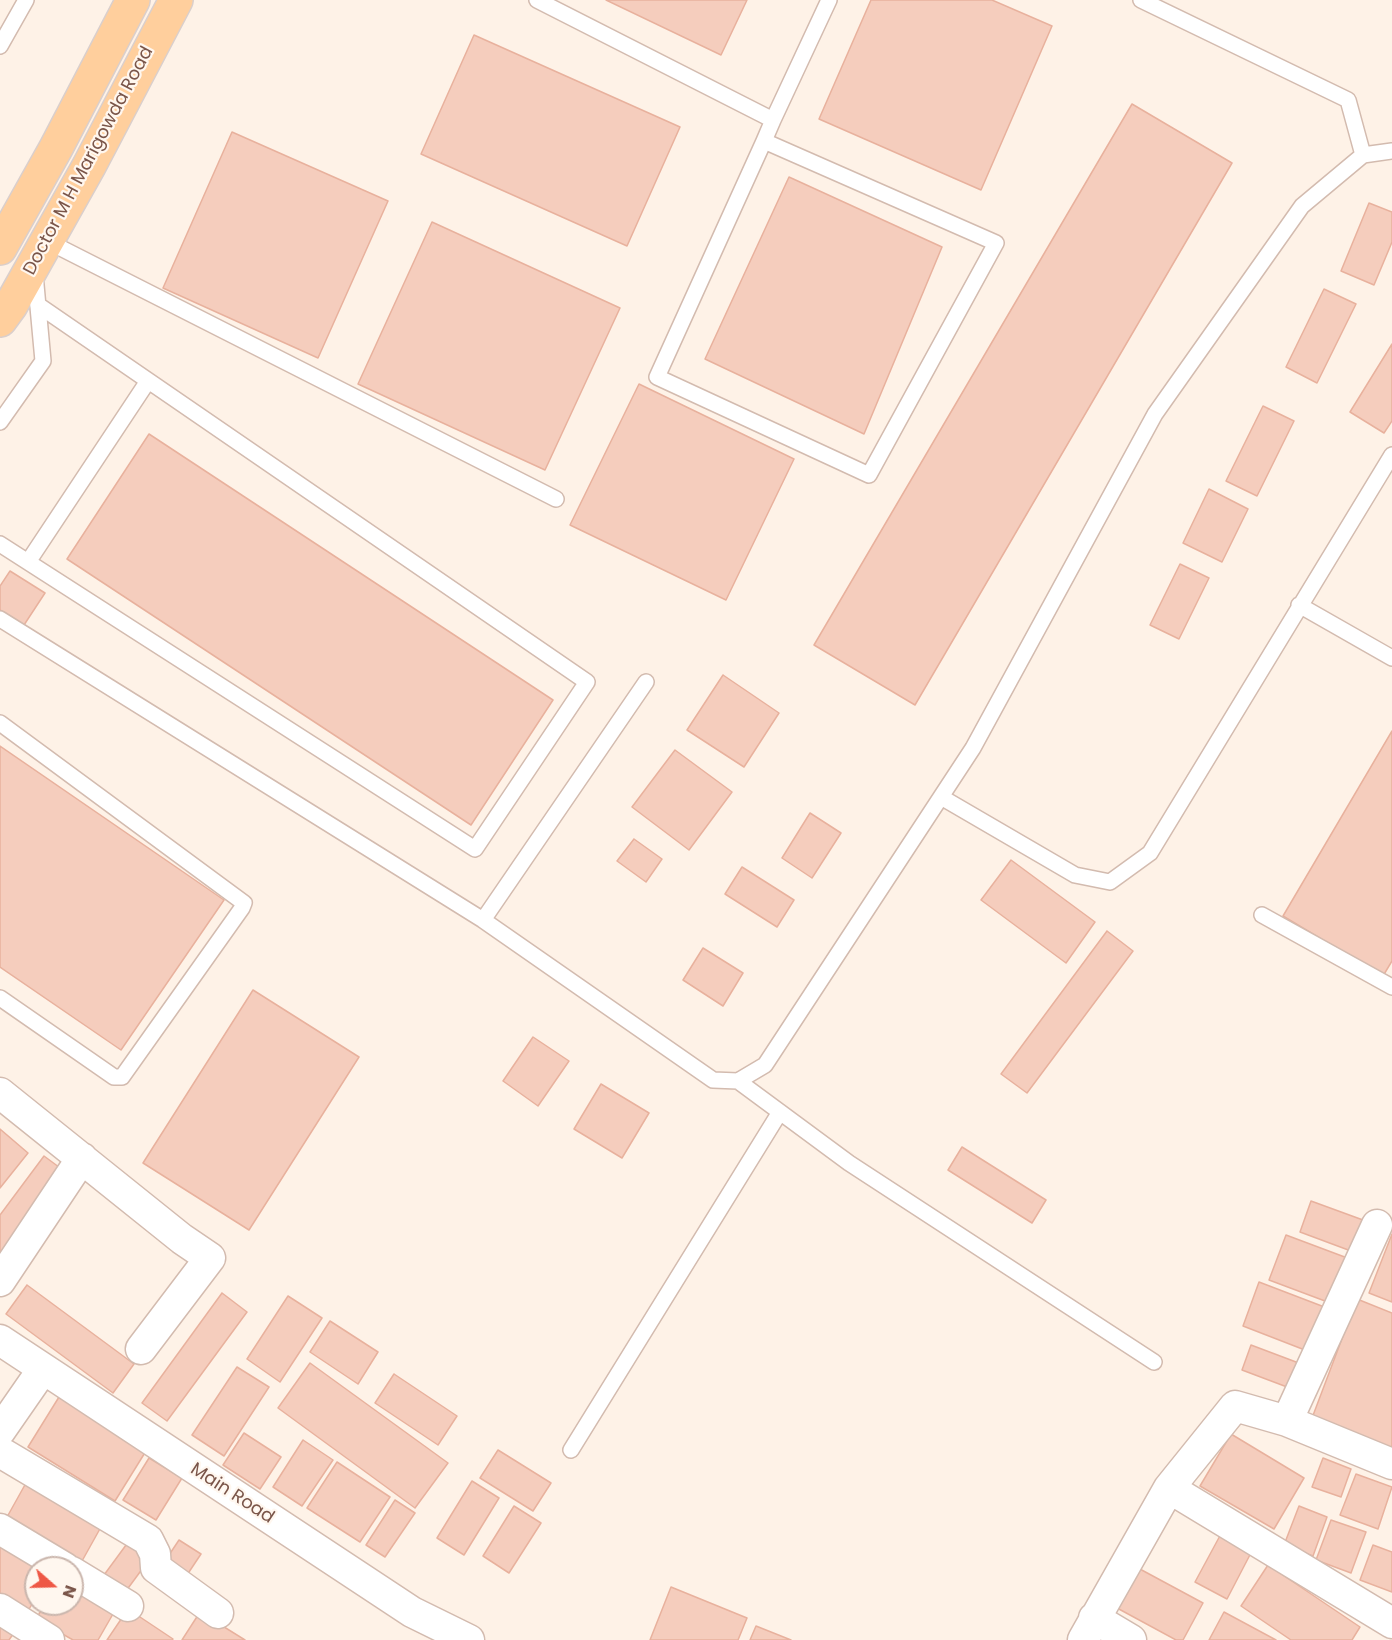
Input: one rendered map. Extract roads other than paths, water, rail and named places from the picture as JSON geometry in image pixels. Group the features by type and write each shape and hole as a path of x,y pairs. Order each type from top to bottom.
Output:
{"main road":[{"name":"Doctor M H Marigowda Road","path":"2,238 56,148 133,0"},
{"name":"Doctor M H Marigowda Road","path":"0,320 89,166 176,0"}],"street":[{"path":"0,1093 182,1239 210,1258 141,1349"},
{"path":"0,1281 82,1158"},
{"path":"1287,1421 1377,1225"},
{"name":"Main Road","path":"0,1340 412,1612 470,1640"},
{"path":"0,1431 43,1369"},
{"path":"1131,1640 1088,1629 1169,1488 1235,1406 1287,1421 1392,1464"},
{"path":"0,1452 148,1540 155,1554 156,1568 218,1613"},
{"path":"1169,1488 1392,1623"},
{"path":"0,1529 45,1556"},
{"path":"84,1579 128,1606"},
{"path":"0,1609 49,1640"}],"lane":[{"path":"0,46 26,0"},
{"path":"537,0 773,120"},
{"path":"764,141 996,243 870,475 657,377 773,120 829,0"},
{"path":"1141,0 1348,100 1363,155"},
{"path":"0,619 483,920 713,1080 738,1081 765,1065 973,748 1155,414 1302,206 1363,155 1392,151"},
{"path":"0,422 43,361 38,305 40,253 556,498"},
{"path":"0,544 475,849 587,682 38,305"},
{"path":"28,562 148,381"},
{"path":"941,797 1075,875 1110,882 1150,853 1392,455"},
{"path":"1299,605 1392,658"},
{"path":"483,920 646,682"},
{"path":"0,723 244,903 122,1077 114,1077 0,998"},
{"path":"1262,915 1392,987"},
{"path":"738,1081 849,1163 1154,1362"},
{"path":"571,1450 780,1113"}]}
